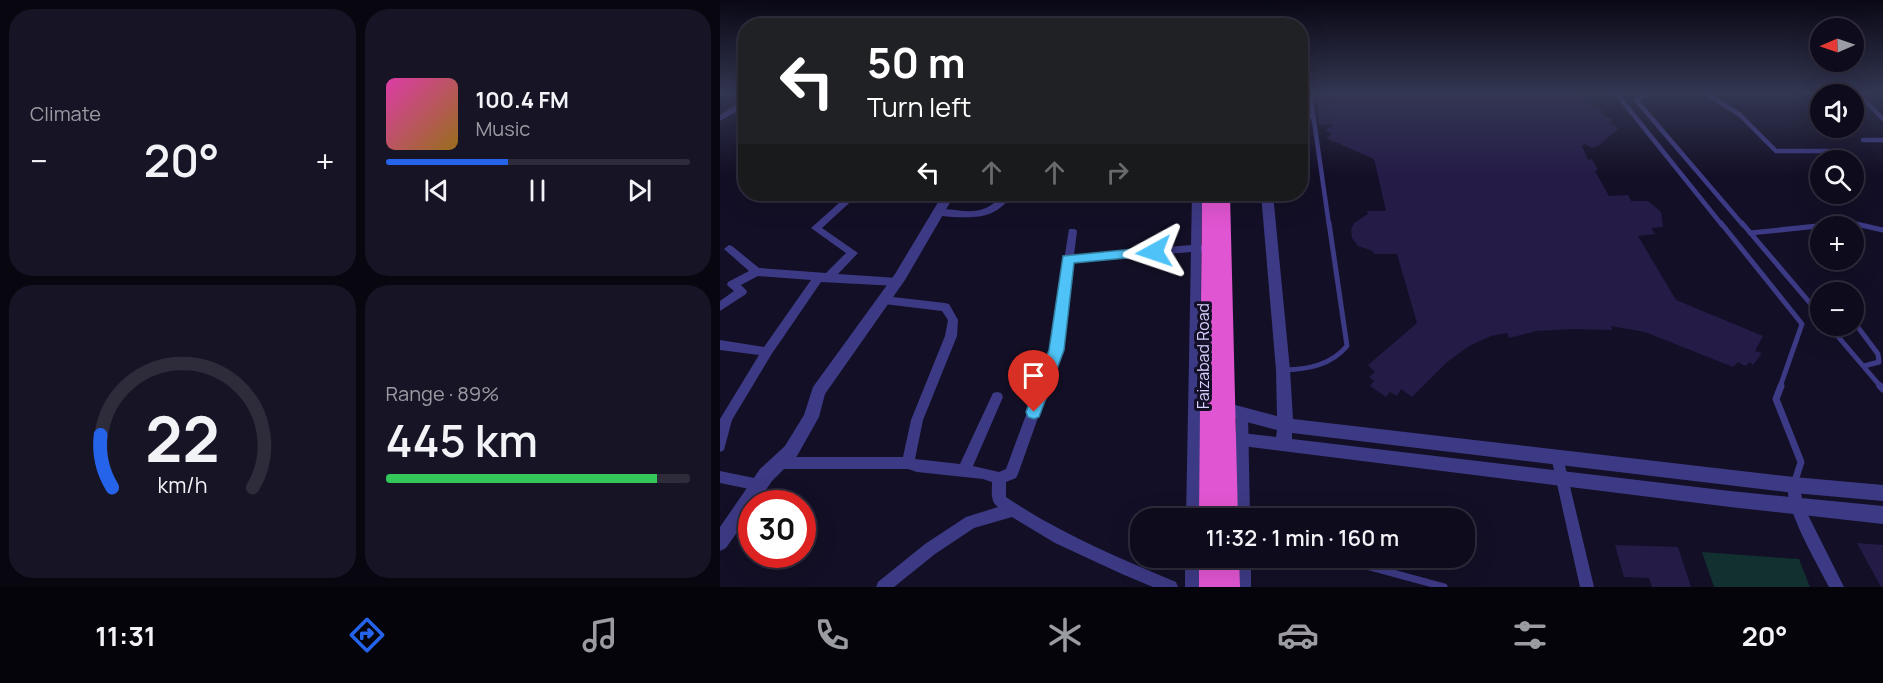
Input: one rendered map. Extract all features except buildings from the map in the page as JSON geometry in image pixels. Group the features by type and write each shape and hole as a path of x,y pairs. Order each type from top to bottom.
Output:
{"highway":[{"path":"1209,201 1205,254 1210,508"},
{"name":"Faizabad Road","path":"1223,201 1224,409 1233,439 1228,508"},
{"path":"1210,568 1210,587"},
{"path":"1228,568 1229,587"}],"street":[{"path":"720,446 725,410 818,278 828,277 853,253 816,228 846,201"},
{"path":"720,542 759,485 791,451 811,417 818,392 897,282 945,201"},
{"path":"938,213 989,213 999,208 1004,201"},
{"path":"1193,508 1205,254 1198,201"},
{"path":"1269,201 1283,370 1286,424 1283,445"},
{"path":"779,463 908,462 917,466 982,472 999,478 1011,474 1056,350 1072,231"},
{"path":"729,249 757,272"},
{"path":"1068,259 1205,254"},
{"path":"720,307 742,291 732,285 757,272 897,282"},
{"path":"884,300 945,307 953,320 951,336 917,420 908,462"},
{"path":"720,345 767,352"},
{"path":"964,471 997,397"},
{"path":"1224,409 1286,424 1794,485 1883,493"},
{"path":"1242,413 1233,439 1242,508"},
{"path":"1233,439 1883,515"},
{"path":"1557,457 1587,587"},
{"path":"720,477 759,485"},
{"path":"999,478 999,500 1022,517 1131,571 1171,587"},
{"path":"1794,485 1796,506 1837,587"},
{"path":"883,587 930,549 971,522 1013,510"},
{"path":"1192,568 1192,587"},
{"path":"1244,568 1244,587"}],"lane":[{"path":"1283,370 1307,369 1331,362 1341,355 1347,346 1315,120"},
{"path":"1638,120 1802,324 1776,399 1801,462 1794,485"},
{"path":"1653,120 1810,302"},
{"path":"1745,120 1776,151 1810,151"},
{"path":"1863,140 1883,140"},
{"path":"1750,233 1850,223 1883,230"},
{"path":"1864,335 1878,354 1879,362 1864,366"},
{"path":"1838,336 1883,389"},
{"path":"1374,568 1444,587"}],"green space":[{"path":"1702,552 1799,559 1810,587 1714,587"}],"route":[{"path":"1034,412 1056,350 1068,259 1154,252"}]}
